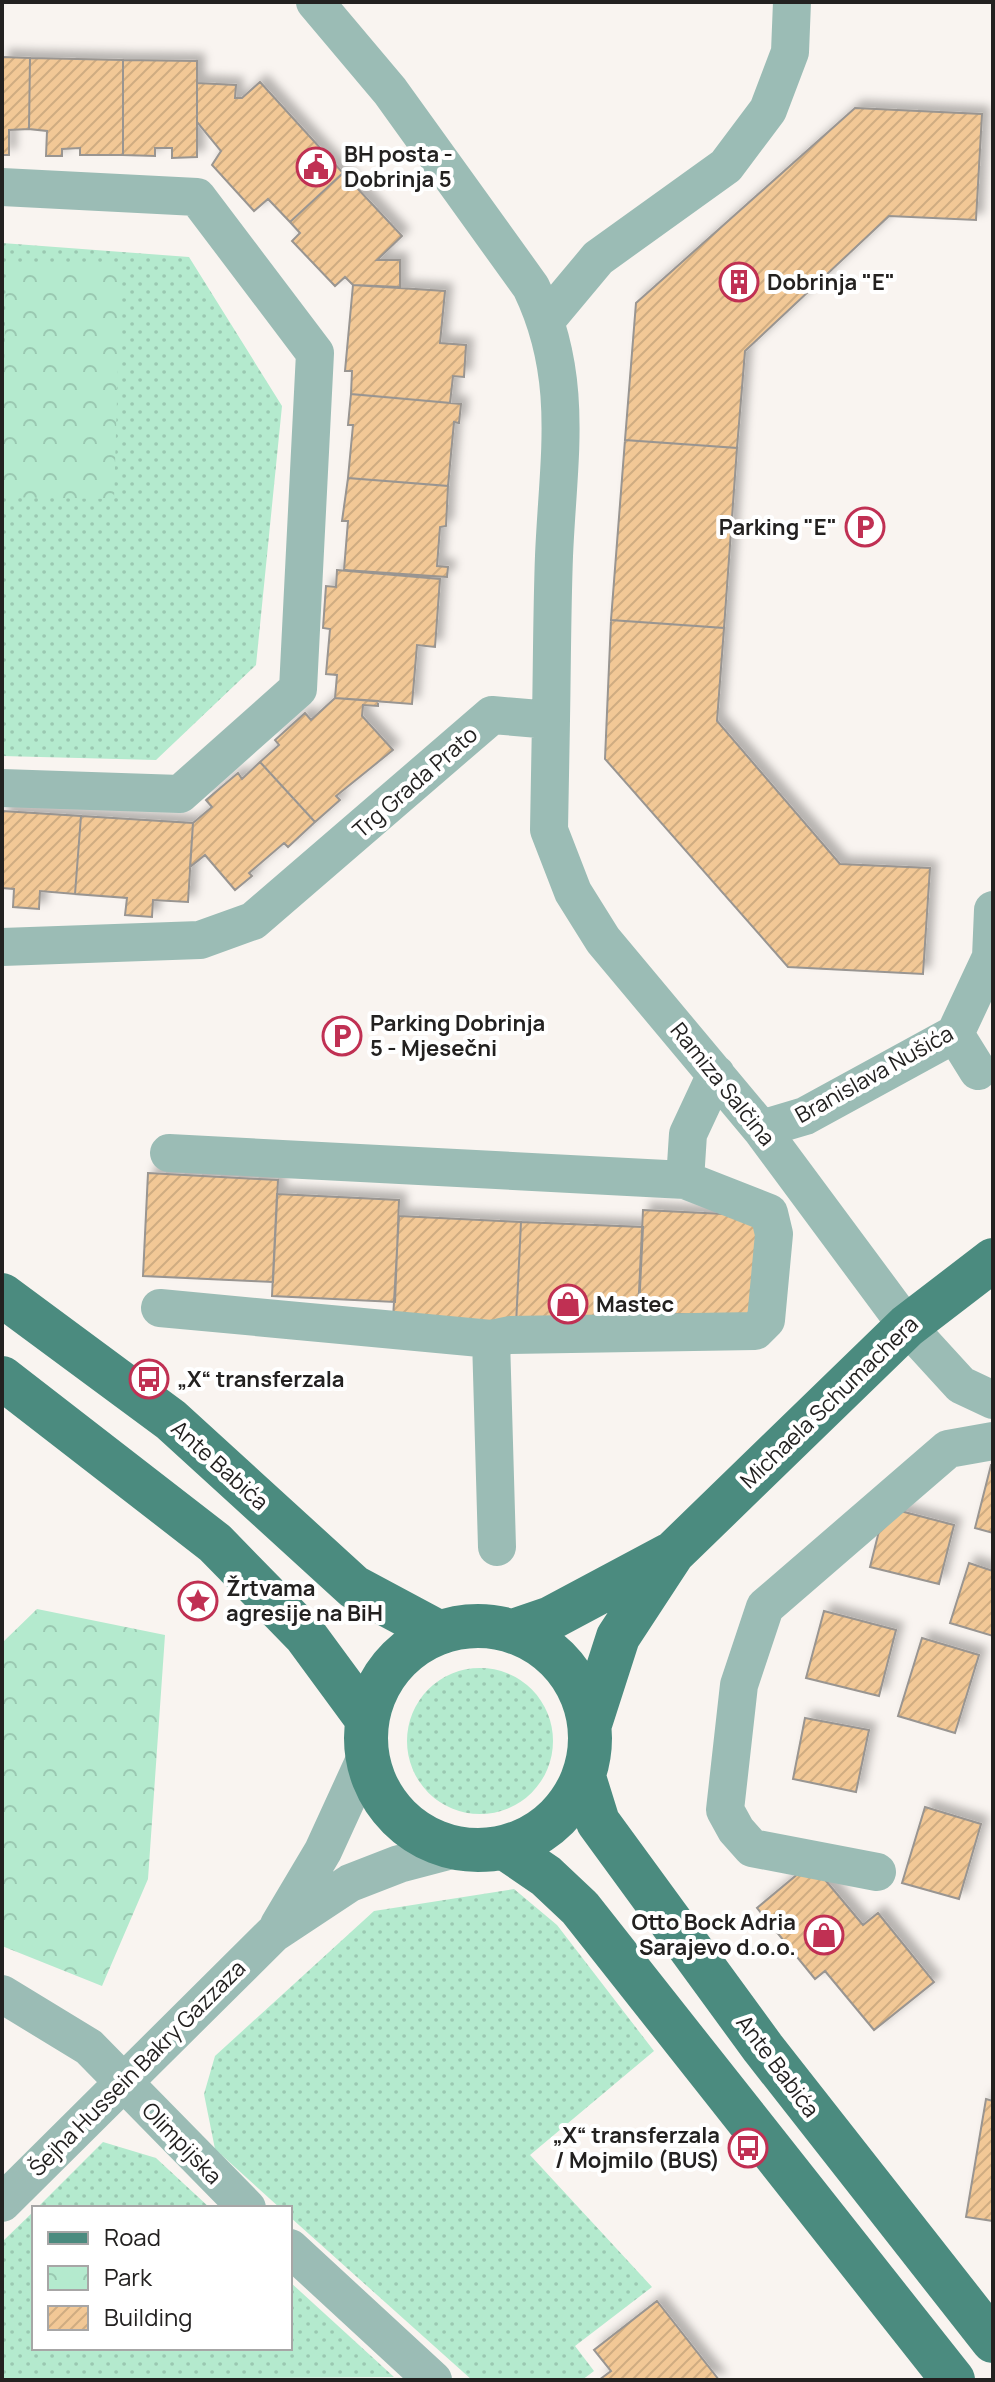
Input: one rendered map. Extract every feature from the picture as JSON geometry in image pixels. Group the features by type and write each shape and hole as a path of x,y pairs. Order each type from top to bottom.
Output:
{"main road":[{"name":"Michaela Schumachera","path":"673,1553 907,1326 993,1260"},
{"name":"Ante Babića","path":"2,1295 171,1420 354,1587 438,1632"},
{"path":"2,1378 215,1543 305,1635 366,1738 377,1789 397,1817 424,1838 456,1849 480,1851 505,1848 539,1833 566,1809 584,1777 591,1751 590,1724 582,1693 565,1666 542,1645 513,1631 476,1625 438,1632 405,1652 380,1682 366,1738"},
{"path":"513,1631 551,1618 673,1553"},
{"path":"590,1724 618,1637 673,1553"},
{"name":"Ante Babića","path":"584,1777 598,1822 763,2048 993,2341"},
{"path":"505,1848 546,1876 580,1908 953,2380"}],"street":[{"path":"315,2 390,91 531,287 547,319 558,361 561,434 551,720"},
{"path":"547,319 598,258 726,166 768,110 790,52 792,2"},
{"path":"2,187 197,197 315,353 298,689 180,794 2,788"},
{"name":"Trg Grada Prato","path":"2,947 200,940 253,921 492,715 551,720"},
{"name":"Ramiza Salčina","path":"551,720 549,830 573,892 603,940 761,1129 907,1326 961,1385 993,1400"},
{"name":"Branislava Nušića","path":"761,1129 805,1116 955,1034 991,957 993,910"},
{"path":"955,1034 978,1071"},
{"path":"685,1180 688,1134 716,1074"},
{"path":"160,1308 491,1339 510,1335 755,1331 766,1320 770,1303 774,1234 769,1213 685,1180 169,1153"},
{"path":"491,1339 497,1547"},
{"path":"877,1872 752,1848 736,1830 725,1810 739,1685 765,1607 948,1449 993,1441"},
{"name":"Šejha Hussein Bakry Gazzaza","path":"273,1934 323,1851 366,1738"},
{"name":"Šejha Hussein Bakry Gazzaza","path":"2,2203 273,1934 350,1883 399,1864 456,1849"},
{"name":"Olimpijska","path":"2,1994 89,2047 245,2206"},
{"path":"292,2250 412,2374"}],"green space":[{"path":"2,243 189,257 282,406 256,665 156,760 2,756"},
{"path":"6,265 121,265 114,499 2,497"},
{"path":"37,1609 165,1635 148,1879 102,1986 2,1946 2,1643"},
{"path":"480,1668 508,1673 532,1689 548,1713 553,1741 548,1769 532,1793 508,1809 480,1814 452,1809 428,1793 412,1769 407,1741 412,1713 428,1689 452,1673"},
{"path":"514,1889 557,1925 654,2051 530,2155 652,2287 575,2346 594,2371 582,2380 472,2380 292,2219 292,2206 278,2206 215,2149 204,2094 215,2056 374,1911"},
{"path":"103,2142 156,2158 208,2206 39,2206"},
{"path":"32,2213 32,2350 292,2350 292,2284 394,2377 2,2380 2,2242"}],"building":[{"path":"2,57 30,58 29,129 9,130 9,155 2,155"},
{"path":"30,58 123,60 123,155 80,155 80,148 62,149 62,156 46,156 47,131 29,129"},
{"path":"123,60 197,61 197,157 172,158 172,148 155,148 155,156 123,155"},
{"path":"260,82 343,173 290,222 268,199 254,211 212,165 221,151 197,122 197,83 236,85 235,98 242,98"},
{"name":"Dobrinja \"E\"","path":"855,108 982,114 976,220 889,216 745,351 737,448 625,440 636,303"},
{"path":"343,173 402,236 377,260 400,260 400,287 353,285 345,277 335,286 292,241 300,233 290,222"},
{"path":"353,285 445,291 440,343 466,345 464,377 453,376 450,403 351,394 352,371 345,371"},
{"path":"351,394 461,404 459,423 454,422 448,486 348,478 353,425 348,425"},
{"path":"625,440 737,448 724,628 611,620"},
{"path":"348,478 448,486 446,526 440,527 437,566 448,567 447,577 344,570 348,521 342,521"},
{"path":"337,570 440,579 435,647 417,645 412,704 335,698 337,675 326,674 330,629 323,628 326,586 336,587"},
{"path":"611,620 724,628 717,721 840,864 930,868 923,974 788,967 605,759"},
{"path":"335,698 378,701 378,706 363,705 362,716 393,750 336,796 340,800 315,822 260,762 279,745 275,740 305,713 311,720"},
{"path":"260,762 315,822 288,847 284,843 249,873 252,876 235,890 205,855 190,867 193,823 212,807 206,800 238,773 242,779"},
{"path":"2,811 81,816 75,894 40,891 39,909 13,907 14,889 2,888"},
{"path":"81,816 193,823 188,902 153,900 152,917 125,915 127,898 75,894"},
{"path":"148,1173 278,1180 273,1282 143,1276"},
{"path":"277,1194 399,1200 395,1302 272,1296"},
{"path":"643,1210 765,1216 760,1318 638,1312"},
{"path":"399,1216 521,1222 516,1325 393,1319"},
{"path":"521,1222 643,1227 638,1330 516,1325"},
{"path":"993,1465 993,1533 975,1528"},
{"path":"885,1507 954,1525 939,1584 870,1567"},
{"path":"969,1563 993,1571 993,1636 950,1623"},
{"path":"824,1611 896,1630 879,1696 806,1678"},
{"path":"922,1638 979,1655 955,1733 898,1716"},
{"path":"805,1718 869,1730 856,1792 793,1779"},
{"path":"925,1807 981,1824 959,1899 902,1883"},
{"path":"811,1863 863,1925 878,1913 934,1982 874,2030 825,1971 815,1979 757,1908"},
{"path":"986,2099 993,2101 993,2221 966,2217"},
{"path":"657,2301 719,2380 599,2380 611,2371 594,2350"}],"place":[{"name":"BH posta - Dobrinja 5","path":"316,167"},
{"name":"Dobrinja \"E\"","path":"739,282"},
{"name":"Parking \"E\"","path":"865,527"},
{"name":"Parking Dobrinja 5 - Mjesečni","path":"342,1036"},
{"name":"Mastec","path":"568,1304"},
{"name":"„X“ transferzala","path":"149,1379"},
{"name":"Žrtvama agresije na BiH","path":"198,1601"},
{"name":"Otto Bock Adria Sarajevo d.o.o.","path":"824,1935"},
{"name":"„X“ transferzala / Mojmilo (BUS)","path":"748,2148"}]}
